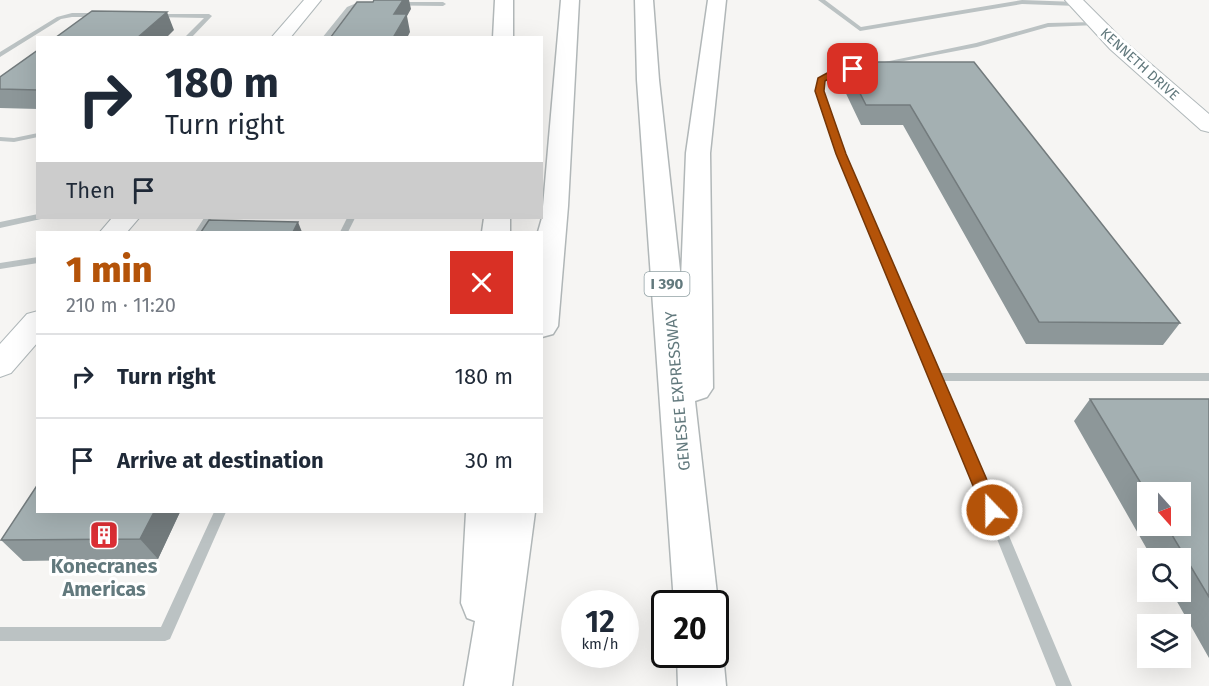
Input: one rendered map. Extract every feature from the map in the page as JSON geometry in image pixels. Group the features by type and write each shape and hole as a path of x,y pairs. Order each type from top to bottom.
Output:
{"highway":[{"path":"503,36 504,0"},
{"path":"543,317 555,206 570,0"},
{"name":"GENESEE EXPRESSWAY","path":"644,0 649,92 695,585"},
{"path":"695,585 698,153 717,0"},
{"path":"480,686 486,513"},
{"path":"488,686 515,513"},
{"path":"701,668 702,686"}],"street":[{"path":"282,36 312,0"},
{"name":"KENNETH DRIVE","path":"1075,2 1095,24 1209,125"},
{"path":"114,231 125,219"},
{"path":"0,365 36,323"}],"lane":[{"path":"821,0 860,29 1022,1 1075,2"},
{"path":"327,36 349,8 361,3 443,4"},
{"path":"0,55 59,18 72,15 106,15"},
{"path":"141,16 209,16 189,36"},
{"path":"1064,686 937,377 841,154 820,91 821,80 832,73 977,45 1048,25 1095,24"},
{"path":"0,139 14,141 36,136"},
{"path":"0,225 36,218"},
{"path":"0,266 36,260"},
{"path":"937,377 1209,377"},
{"path":"0,634 165,634 220,513"}],"building":[{"path":"374,0 403,0 394,14 407,14 394,36 332,36 357,2 373,2"},
{"path":"92,11 167,12 139,36 58,36"},
{"path":"36,51 36,90 0,89 0,77"},
{"path":"844,62 974,62 1180,323 1039,322 910,105 866,105"},
{"path":"209,220 298,222 294,231 202,231"},
{"path":"1090,399 1209,399 1209,597 1191,567 1191,548 1180,548 1173,536 1191,536 1191,482 1140,482"},
{"path":"36,487 36,513 153,513 140,539 1,540"}],"place":[{"name":"Konecranes Americas","path":"104,535"}],"route":[{"path":"853,69 832,73 821,80 820,91 841,154 992,510"}]}
